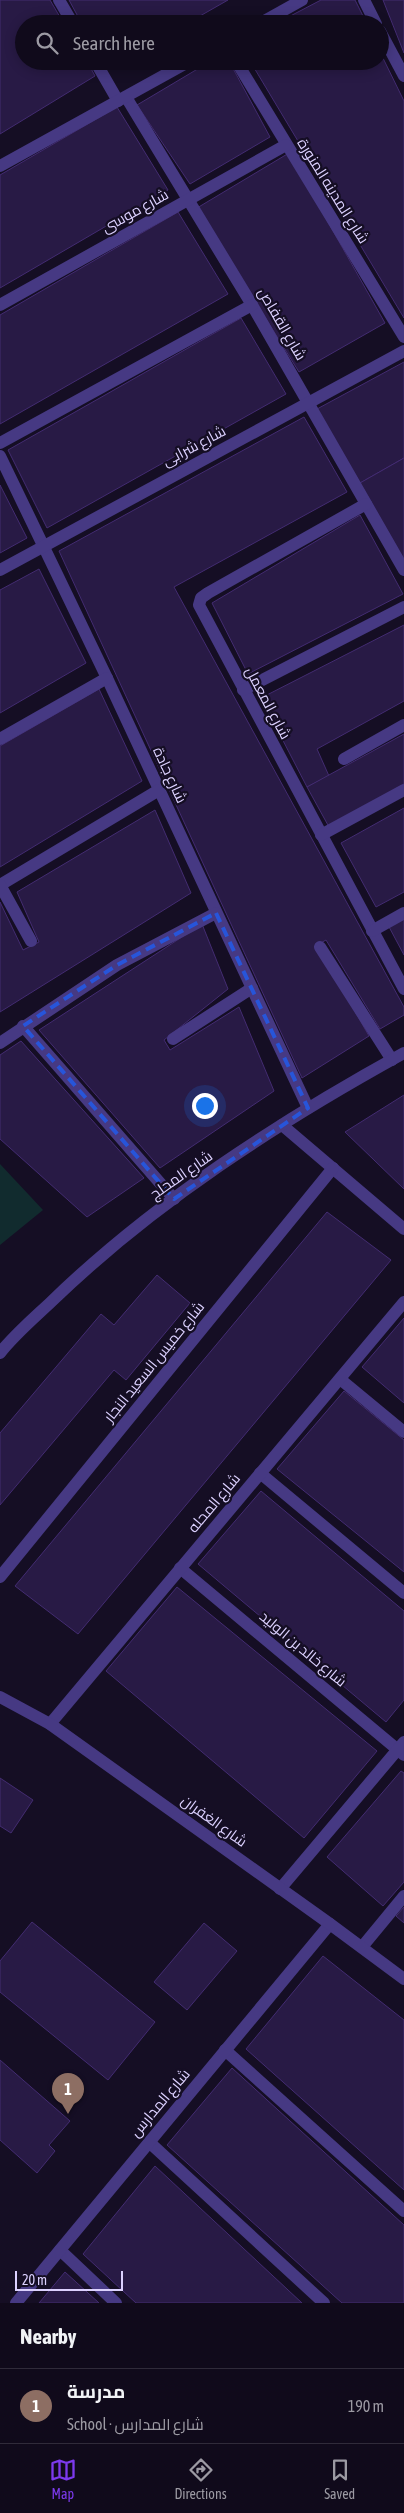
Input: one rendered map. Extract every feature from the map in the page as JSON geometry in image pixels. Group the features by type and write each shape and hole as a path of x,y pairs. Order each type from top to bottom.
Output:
{"street":[{"path":"59,0 68,15"},
{"path":"274,15 302,0"},
{"path":"364,0 372,15"},
{"path":"389,48 404,76"},
{"name":"شارع القفاص","path":"101,70 189,199 252,304 404,570"},
{"path":"0,166 174,70"},
{"name":"شارع المدينه المنورة","path":"241,70 404,337"},
{"name":"شارع موسى","path":"0,305 286,145"},
{"path":"0,443 252,304"},
{"name":"شارع شرابى","path":"0,570 404,351"},
{"name":"شارع جادة","path":"0,456 107,678 308,1108"},
{"name":"شارع المعمل","path":"366,504 201,598 199,606 404,989"},
{"path":"243,690 404,607"},
{"path":"0,739 107,678"},
{"path":"344,759 404,725"},
{"path":"31,942 0,885 159,790"},
{"path":"321,835 404,790"},
{"path":"0,1043 117,965 216,913"},
{"path":"372,931 404,913"},
{"path":"320,947 392,1060"},
{"path":"173,1039 252,988"},
{"path":"23,1026 174,1199"},
{"name":"شارع المحلج","path":"0,1353 86,1268 174,1199 308,1108 404,1053"},
{"path":"282,1125 404,1229"},
{"name":"شارع خميس السعيد النجار","path":"0,1576 333,1168"},
{"name":"شارع المحله","path":"50,1724 404,1302"},
{"path":"340,1378 404,1432"},
{"path":"260,1473 404,1593"},
{"name":"شارع خالد بن الوليد","path":"180,1568 402,1749"},
{"name":"شارع الغفران","path":"0,1697 50,1724 362,1947 404,1980"},
{"path":"280,1889 402,1749"},
{"path":"362,1947 404,1896"},
{"name":"شارع المدارس","path":"16,2303 330,1924"},
{"path":"225,2050 404,2211"},
{"path":"149,2142 324,2303"},
{"path":"60,2250 116,2303"}],"highlighted area":[{"path":"216,913 308,1108 174,1199 23,1026 117,965"}],"green space":[{"path":"0,1164 43,1210 0,1245"}],"building":[{"path":"0,0 50,0 59,15 15,15 15,70 92,70 95,76 0,134"},
{"path":"69,0 228,0 202,15 77,15"},
{"path":"321,0 355,0 362,15 292,15"},
{"path":"383,0 404,0 404,53 389,15"},
{"path":"196,70 234,70 270,137 190,184 137,105"},
{"path":"255,70 389,70 404,101 404,318"},
{"path":"117,107 168,190 0,288 0,175"},
{"path":"289,153 385,323 299,372 197,208"},
{"path":"178,212 228,294 0,424 0,315"},
{"path":"241,318 286,394 47,528 8,450"},
{"path":"404,362 404,458 360,483 317,409"},
{"path":"304,417 347,492 174,587 404,1007 404,1015 380,1029 326,940 317,945 369,1036 302,1078 59,551"},
{"path":"404,458 404,560 360,483"},
{"path":"0,485 27,538 0,553"},
{"path":"360,515 403,594 248,674 212,603"},
{"path":"39,569 86,663 0,713 0,590"},
{"path":"404,625 404,701 317,749 329,776 307,787 261,698"},
{"path":"99,689 142,781 0,867 0,746"},
{"path":"404,734 404,784 329,827 307,787"},
{"path":"404,808 404,892 376,907 341,843"},
{"path":"155,810 191,893 0,1012 0,902 23,950 39,942 17,892"},
{"path":"404,916 404,955 388,925"},
{"path":"202,924 228,989 164,1040 170,1050 239,1007 274,1091 160,1168 39,1030"},
{"path":"21,1041 144,1178 87,1217 0,1139 0,1055"},
{"path":"404,1095 404,1189 345,1132"},
{"path":"327,1212 391,1260 78,1634 15,1586"},
{"path":"157,1275 190,1303 126,1380 114,1370 0,1505 0,1433 101,1314 114,1325"},
{"path":"404,1318 404,1403 362,1367"},
{"path":"344,1391 404,1440 404,1572 277,1469"},
{"path":"261,1491 404,1611 404,1700 386,1722 198,1564"},
{"path":"177,1587 377,1751 304,1838 106,1671"},
{"path":"401,1771 404,1773 404,1882 383,1906 327,1857"},
{"path":"0,1778 33,1800 11,1833 0,1826"},
{"path":"404,1907 404,1923 396,1916"},
{"path":"32,1922 155,2022 108,2080 0,1992 0,1961"},
{"path":"204,1923 237,1951 187,2010 154,1982"},
{"path":"323,1956 404,2020 404,2190 246,2049"},
{"path":"0,2060 70,2121 49,2145 55,2151 37,2173 0,2140"},
{"path":"232,2068 404,2225 404,2303 342,2303 167,2145"},
{"path":"155,2166 302,2303 136,2303 83,2254"},
{"path":"65,2272 99,2303 39,2303"}],"place":[{"name":"مدرسة","path":"68,2114"}]}
